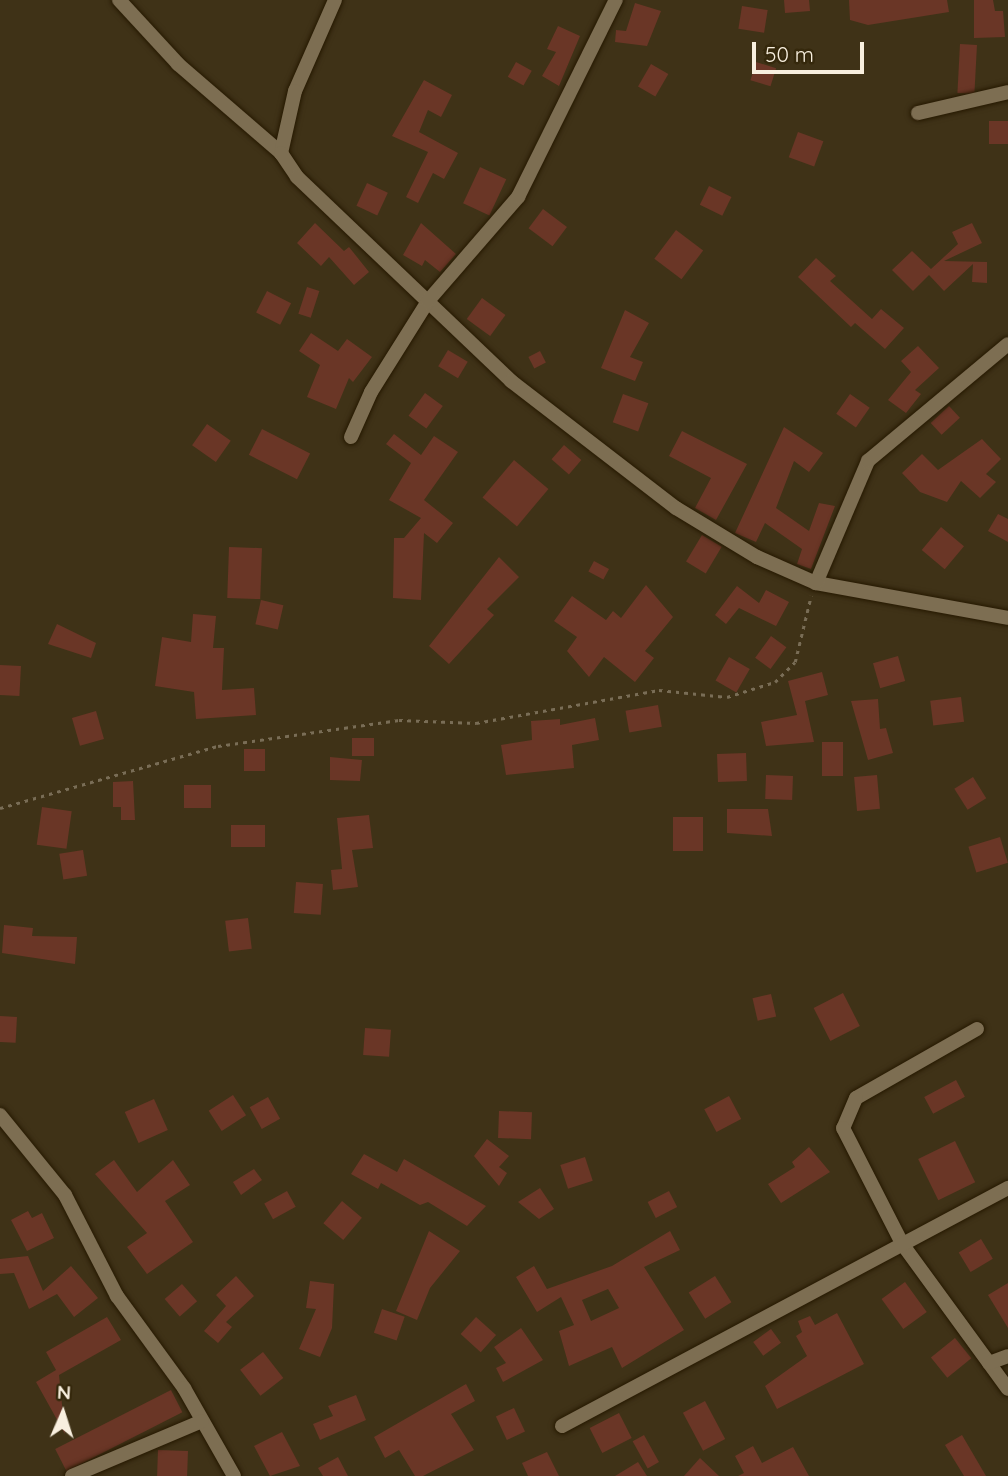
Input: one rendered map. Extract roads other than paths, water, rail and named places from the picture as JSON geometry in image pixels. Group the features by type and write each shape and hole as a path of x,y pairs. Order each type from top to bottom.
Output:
{"street":[{"path":"119,0 178,64 281,153 297,177 511,381 676,508 757,557 816,583 1008,618"},
{"path":"281,153 295,91 335,0"},
{"path":"351,437 371,391 428,301 518,197 617,0"},
{"path":"918,113 1008,92"},
{"path":"816,583 868,461 1008,344"},
{"path":"977,1029 856,1098 843,1128 903,1245 1008,1389"},
{"path":"0,1115 65,1195 117,1296 202,1421 234,1476"},
{"path":"562,1426 1008,1188"},
{"path":"989,1363 1008,1356"},
{"path":"72,1476 202,1421"}]}
